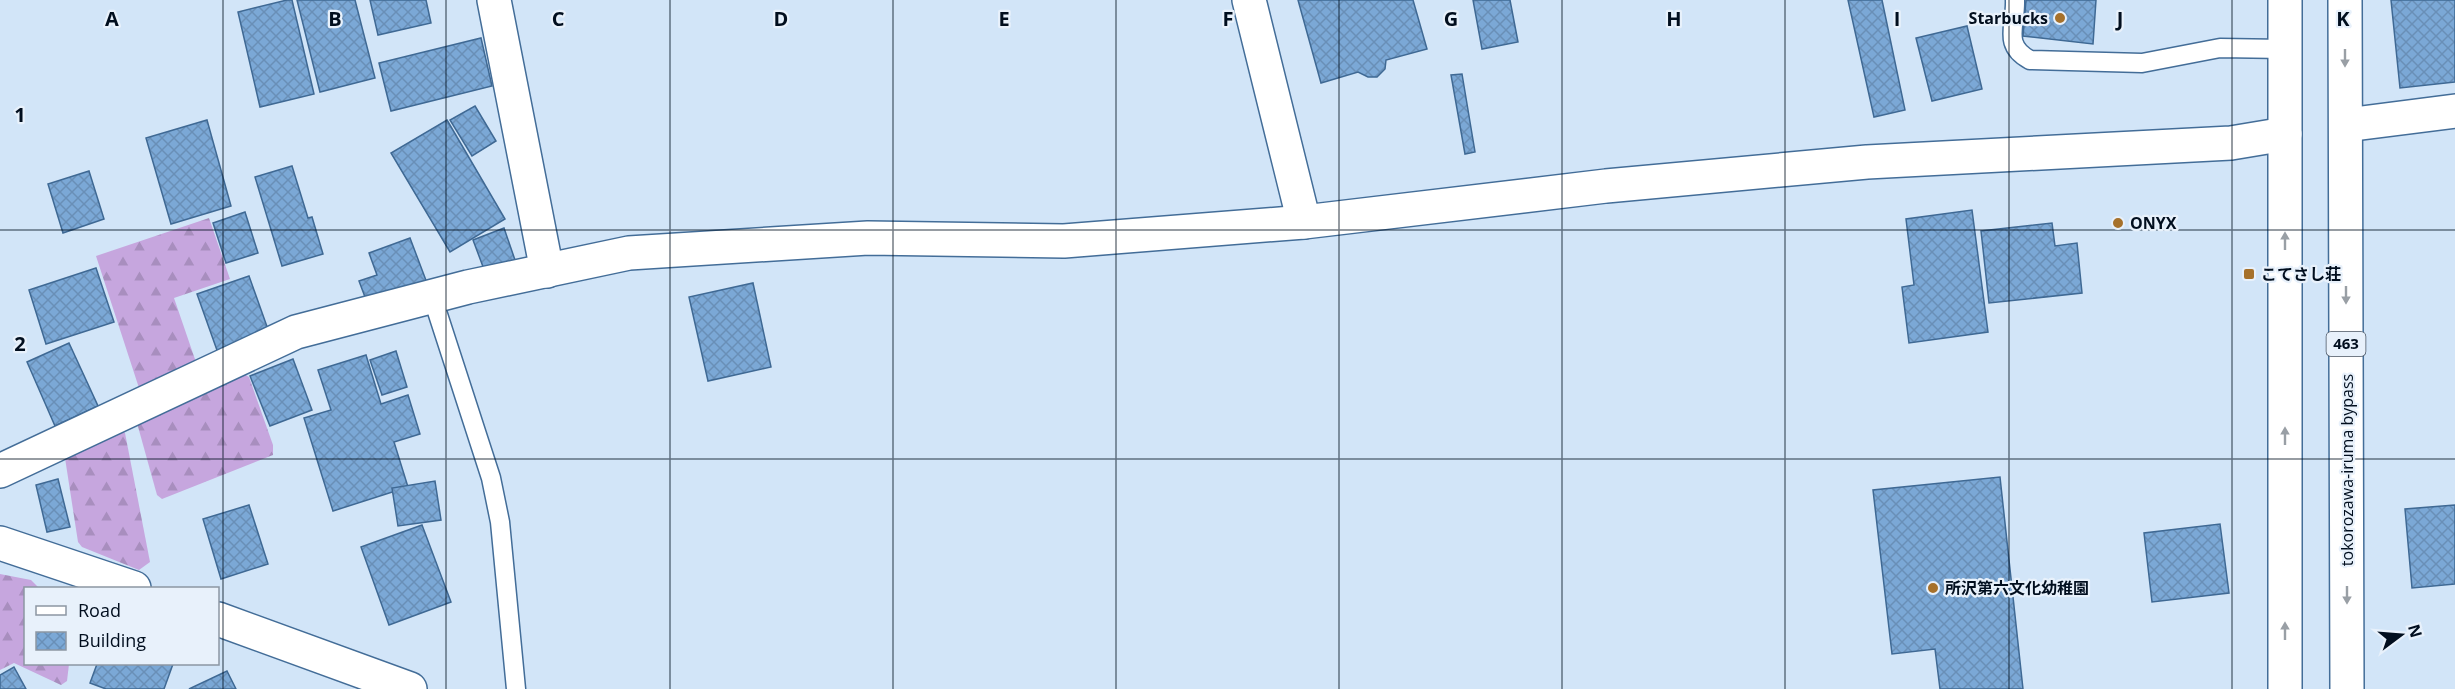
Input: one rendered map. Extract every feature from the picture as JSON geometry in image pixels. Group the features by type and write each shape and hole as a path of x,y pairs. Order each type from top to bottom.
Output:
{"main road":[{"path":"494,0 547,271"},
{"path":"1249,0 1304,222"},
{"path":"2285,0 2285,689"},
{"name":"tokorozawa-iruma bypass","path":"2345,0 2348,689"},
{"path":"2346,125 2455,111"},
{"path":"0,471 296,332 432,296 629,253 868,238 1064,241 1304,222 1606,186 1867,162 2231,142 2285,134"},
{"path":"0,543 131,587"},
{"path":"219,619 410,689"}],"lane":[{"path":"2015,0 2012,40 2018,53 2030,60 2142,63 2220,48 2285,49"},
{"path":"432,296 490,478 500,522 516,689"}],"green space":[{"path":"209,218 230,279 174,298 198,368 139,388 96,256"},
{"path":"244,374 249,377 273,445 273,455 162,499 157,495 137,423"},
{"path":"119,428 125,433 150,562 139,570 82,547 78,542 65,458"},
{"path":"0,574 31,580 38,587 24,587 24,665 69,665 67,681 61,685 14,663 0,670"}],"building":[{"path":"292,0 314,94 260,107 238,12"},
{"path":"297,0 355,0 375,78 320,92"},
{"path":"370,0 426,0 431,23 378,35"},
{"path":"1298,0 1413,0 1427,49 1386,60 1385,69 1377,77 1368,77 1358,72 1321,83"},
{"path":"1473,0 1510,0 1518,42 1482,49"},
{"path":"1848,0 1882,0 1905,110 1874,117"},
{"name":"Starbucks","path":"2026,0 2096,0 2093,44 2023,36"},
{"path":"2391,0 2455,0 2455,82 2400,88"},
{"path":"1967,26 1982,89 1932,101 1916,38"},
{"path":"481,38 492,86 391,111 379,63"},
{"path":"1462,74 1475,152 1465,154 1451,75"},
{"path":"475,106 496,141 472,156 450,120"},
{"path":"207,120 231,206 171,224 146,138"},
{"path":"447,120 505,219 450,252 391,153"},
{"path":"292,166 308,218 312,217 323,254 282,266 255,177"},
{"path":"89,171 104,219 63,233 48,184"},
{"path":"1972,210 1988,332 1909,343 1902,287 1914,285 1906,219"},
{"path":"245,212 258,253 226,263 213,223"},
{"path":"2052,223 2055,246 2077,243 2082,293 1989,303 1981,231"},
{"path":"504,228 515,260 485,272 473,240"},
{"path":"410,238 427,283 368,305 359,281 377,275 369,253"},
{"path":"96,268 114,322 46,344 29,290"},
{"path":"249,276 270,335 218,353 197,294"},
{"path":"753,283 771,367 708,381 689,297"},
{"path":"69,343 98,406 55,426 27,362"},
{"path":"396,351 407,387 382,395 370,360"},
{"path":"366,355 381,404 408,395 420,434 394,442 408,487 333,511 304,418 331,410 318,370"},
{"path":"293,359 312,410 270,426 250,376"},
{"path":"2000,477 2023,689 1940,689 1935,649 1892,654 1873,490"},
{"path":"58,479 70,527 47,532 36,485"},
{"path":"435,481 441,520 398,526 392,488"},
{"path":"249,505 268,564 221,579 203,519"},
{"path":"2455,505 2455,584 2412,588 2405,509"},
{"path":"2220,524 2229,593 2152,602 2144,533"},
{"path":"422,525 451,602 389,625 361,547"},
{"path":"97,665 173,665 164,689 106,689 90,683"},
{"path":"14,667 26,689 0,689 0,675"},
{"path":"227,671 236,689 189,689"}],"place":[{"name":"Starbucks","path":"2060,18"},
{"name":"ONYX","path":"2118,223"},
{"name":"こてさし荘","path":"2249,274"},
{"name":"所沢第六文化幼稚園","path":"1933,588"}]}
